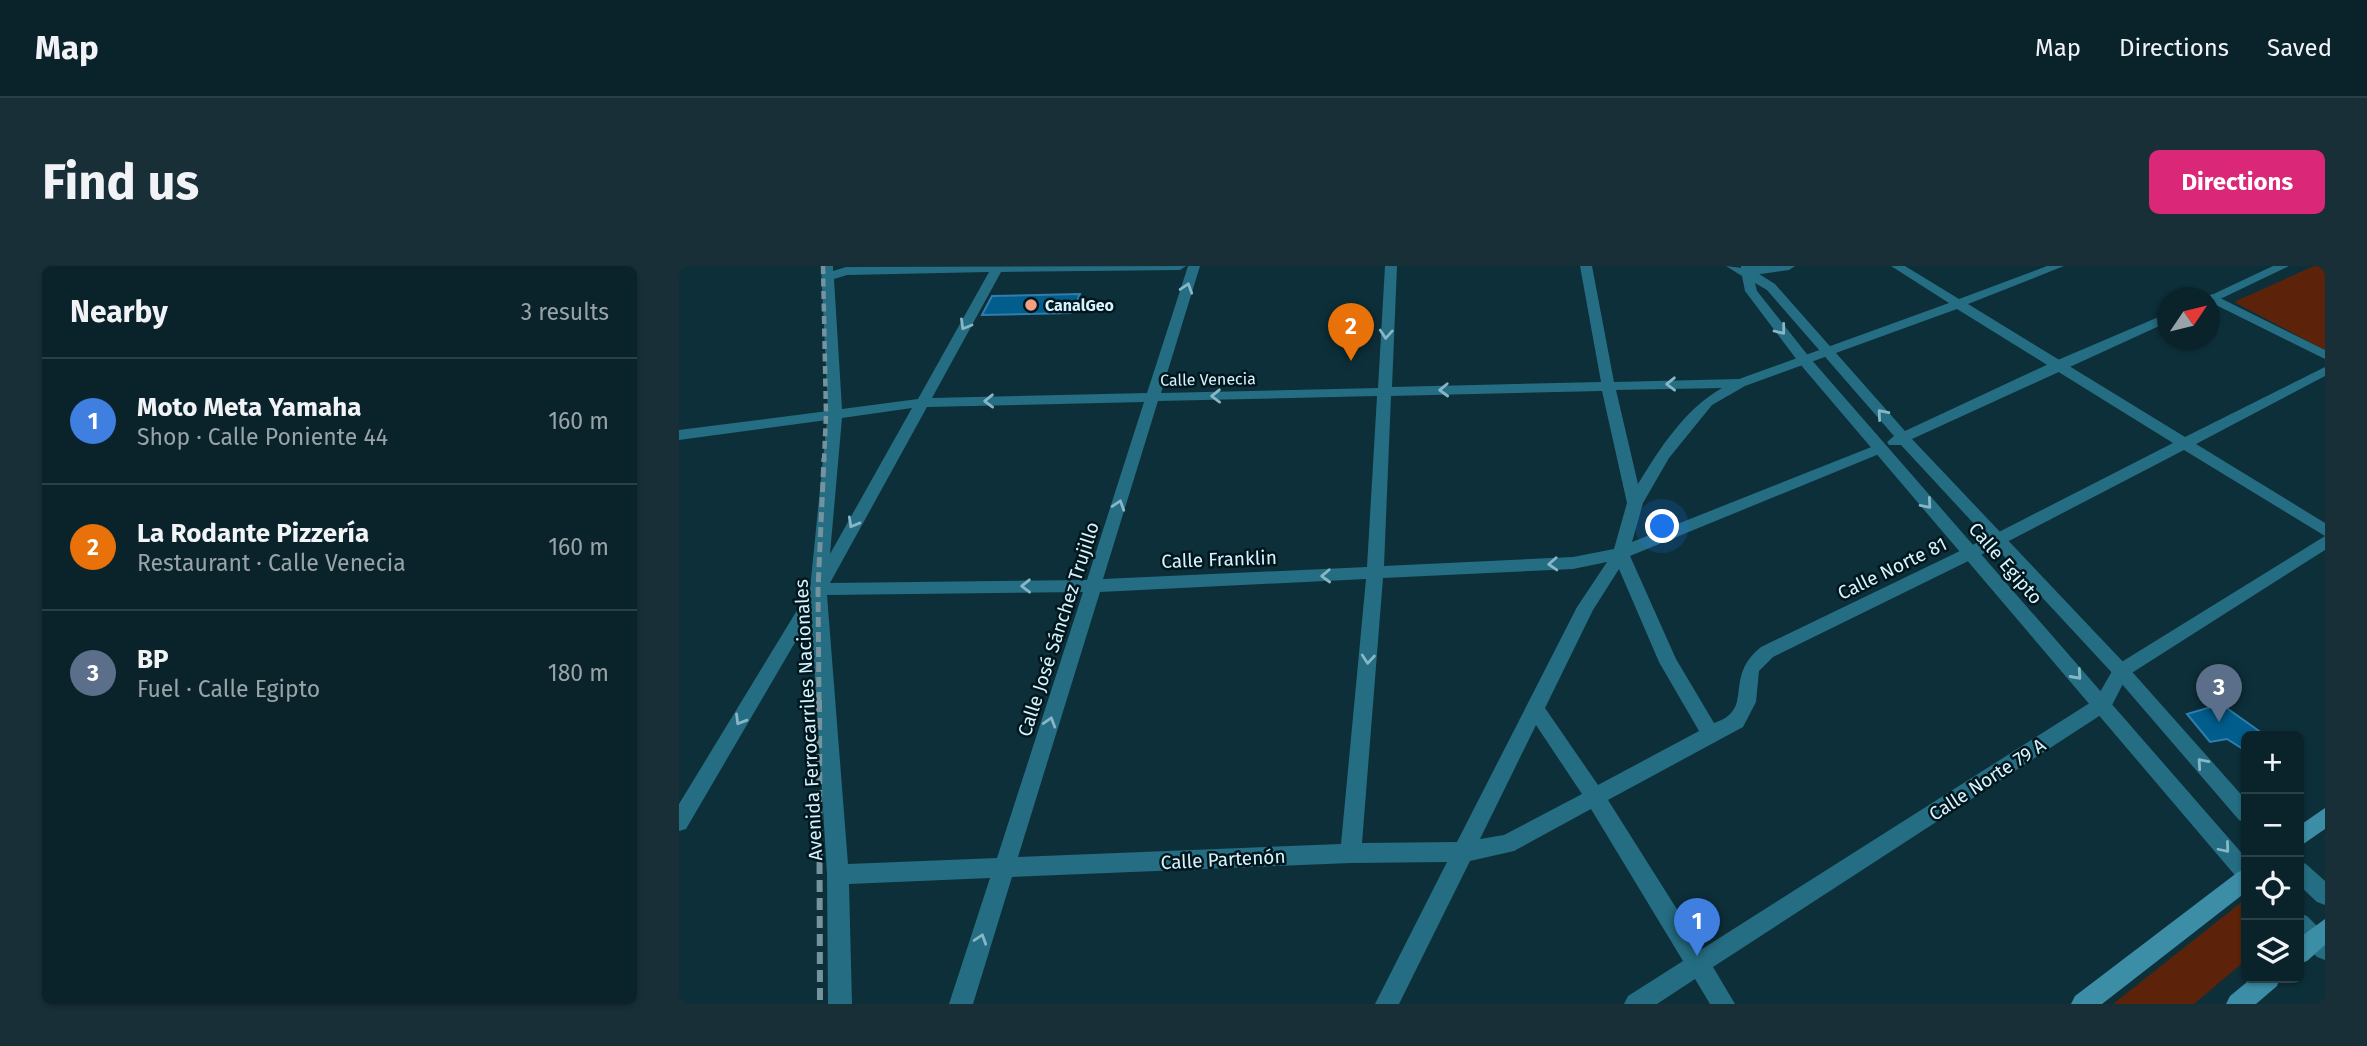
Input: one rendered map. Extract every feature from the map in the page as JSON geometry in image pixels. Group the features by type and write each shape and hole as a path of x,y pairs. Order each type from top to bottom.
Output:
{"main road":[{"path":"2304,834 2325,817"},
{"path":"2083,1004 2241,883"},
{"path":"2238,1004 2263,983"}],"street":[{"path":"838,270 1180,266"},
{"name":"Calle José Sánchez Trujillo","path":"961,1004 1194,266"},
{"path":"1351,853 1375,573 1391,266"},
{"path":"1586,266 1608,386 1635,503"},
{"path":"1742,268 1789,266"},
{"path":"1897,266 2325,530"},
{"path":"1387,1004 1586,607 1621,553 1635,503 1663,455 1707,402 1739,383 1829,353 2058,266"},
{"path":"2220,294 2283,266"},
{"path":"679,822 818,589 998,268"},
{"name":"Calle Egipto","path":"1742,268 1771,287 1903,438 2121,671 2241,808"},
{"name":"Calle Egipto","path":"1742,268 1751,291 1805,361 2241,867"},
{"name":"Avenida Ferrocarriles Nacionales","path":"838,270 835,413 818,589 838,874 840,1004"},
{"path":"2220,302 2325,355"},
{"name":"Calle Franklin","path":"818,589 1093,586 1573,563 1621,553 1879,449 2157,322"},
{"name":"Calle Norte 81","path":"1595,797 1736,721 1745,711 1748,700 1747,672 1754,661 1997,540 2325,371"},
{"name":"Calle Venecia","path":"679,435 920,403 1739,383"},
{"name":"Calle Norte 79 A","path":"1636,1004 2103,704 2121,671 2325,542"},
{"path":"1621,553 1668,662 1710,733"},
{"path":"1535,708 1595,797 1723,1004"},
{"name":"Calle Partenón","path":"838,874 1351,853 1464,852 1507,844 1595,797"},
{"path":"2304,876 2325,895"}],"shaded area":[{"path":"2314,266 2325,266 2325,350 2236,303 2236,301"},
{"path":"2241,903 2241,964 2194,1004 2113,1004"}],"building":[{"name":"CanalGeo","path":"1080,294 1071,313 982,315 992,296"},
{"path":"2221,704 2259,731 2241,731 2241,748 2227,739 2210,742 2187,714"}],"railway":[{"path":"823,266 826,415 824,460"},
{"path":"819,702 818,589 824,458"},
{"path":"819,700 820,1004"}],"place":[{"name":"CanalGeo","path":"1031,305"},
{"name":"La Rodante Pizzería","path":"1351,361"},
{"name":"BP","path":"2219,722"},
{"name":"Moto Meta Yamaha","path":"1697,956"}]}
